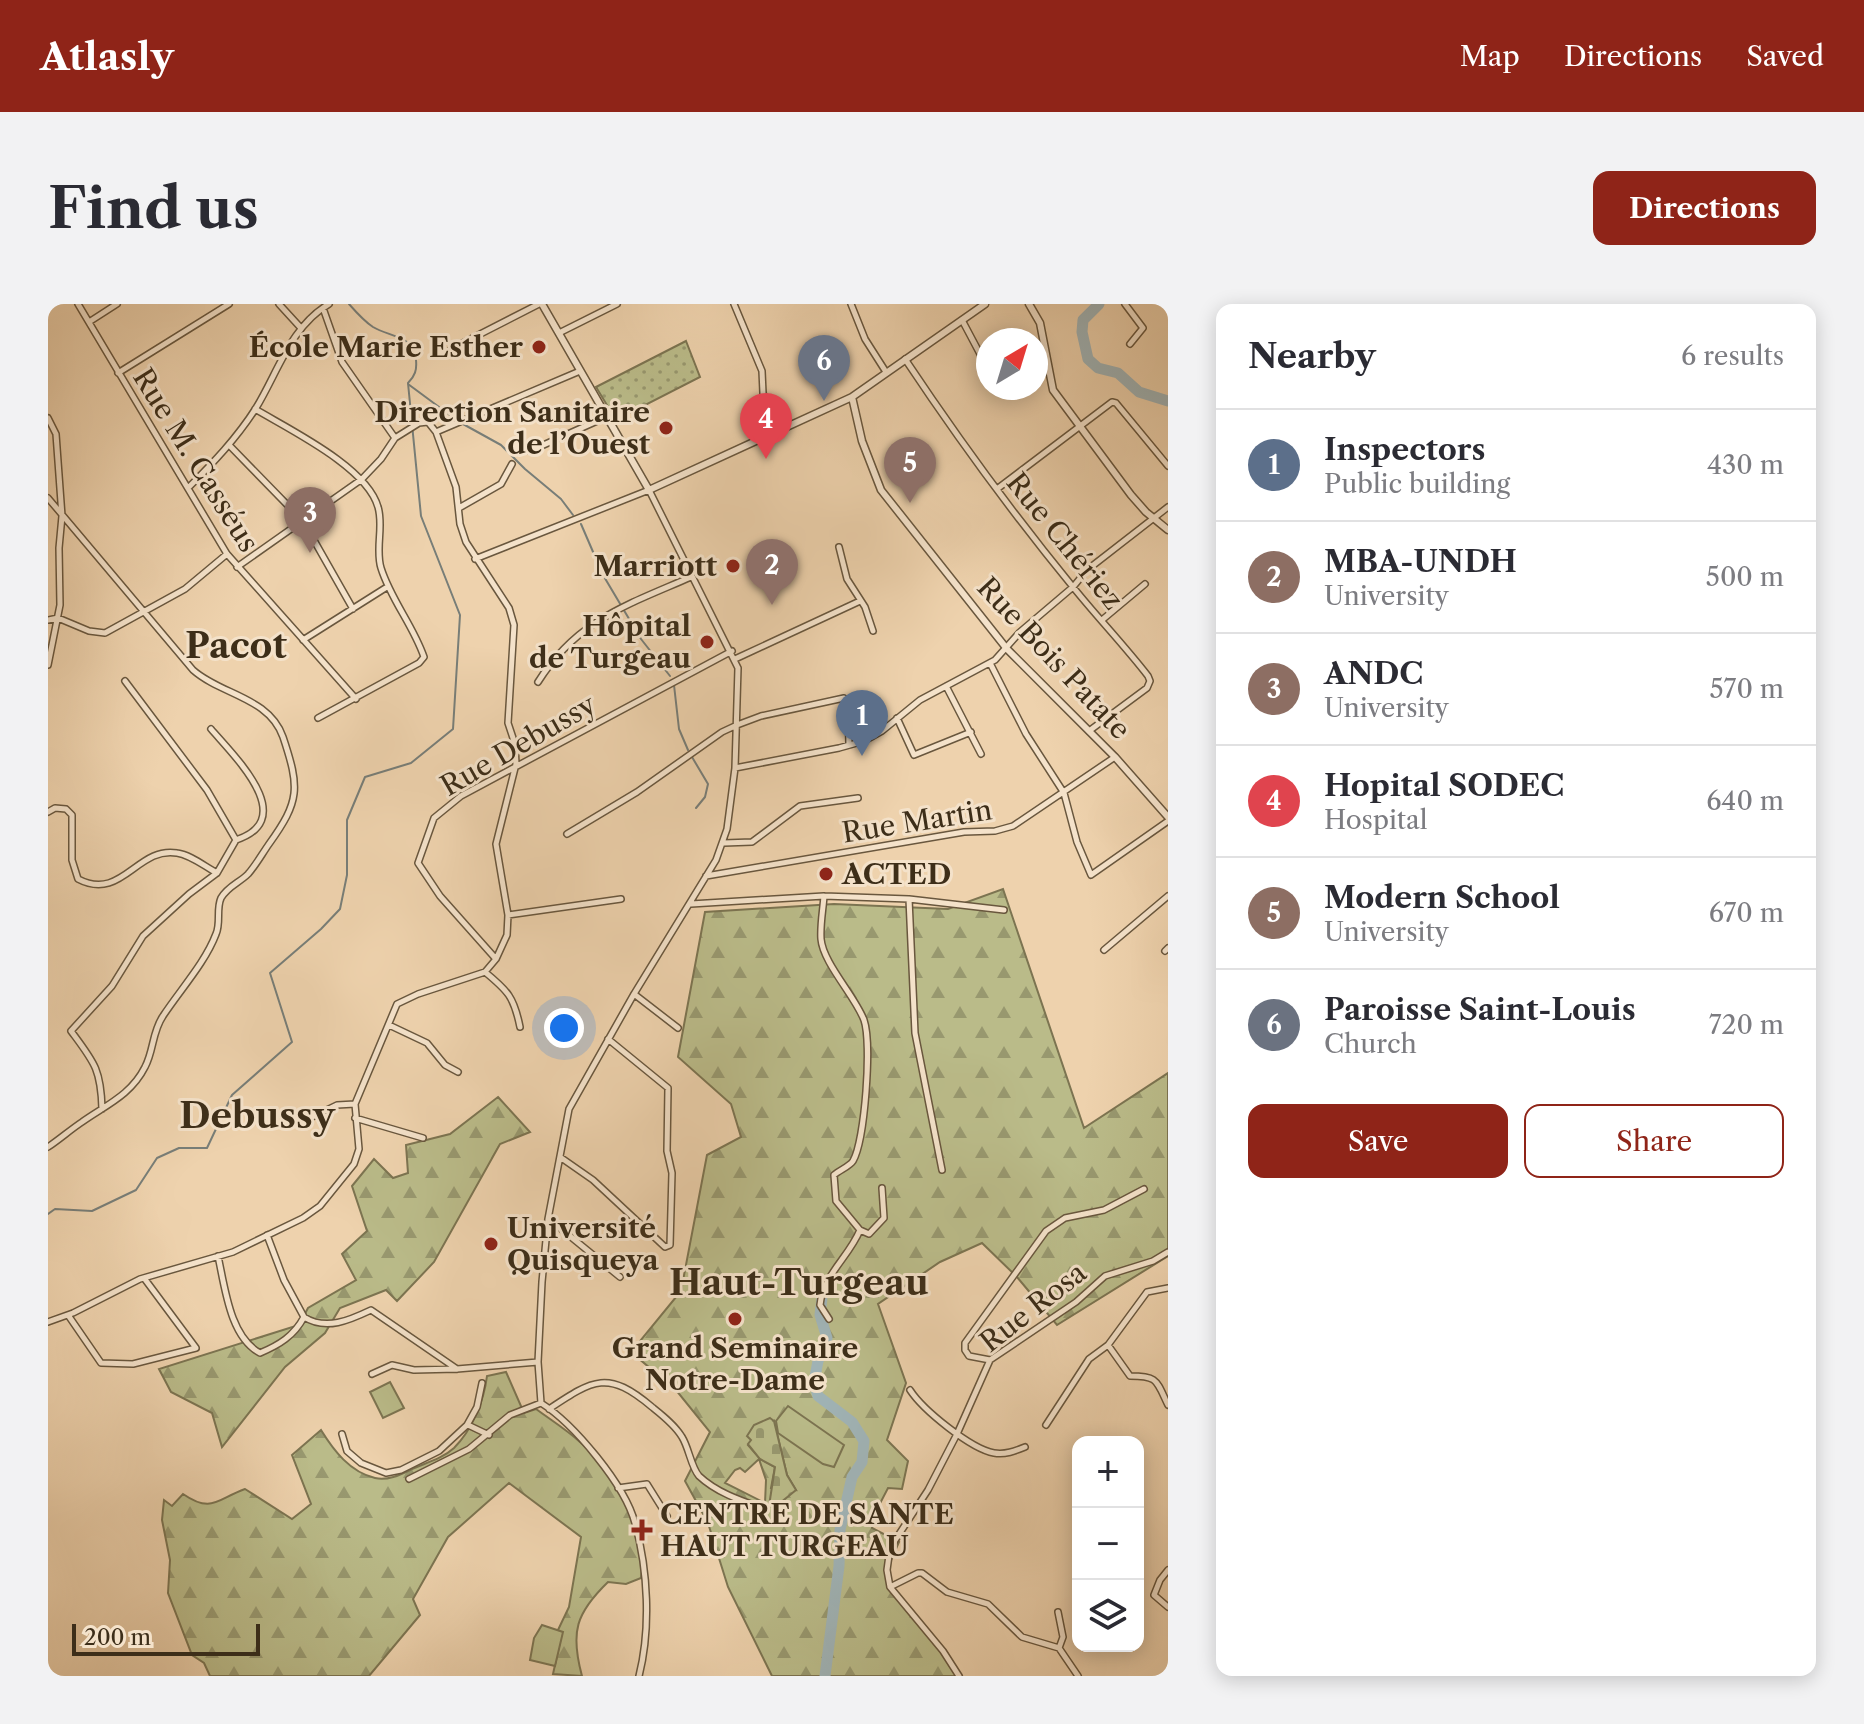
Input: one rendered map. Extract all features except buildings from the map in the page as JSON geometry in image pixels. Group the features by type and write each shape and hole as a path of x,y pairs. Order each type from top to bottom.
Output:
{"street":[{"name":"Rue M. Casséus","path":"78,304 227,554 356,699"},
{"path":"89,322 117,304"},
{"path":"118,373 229,304"},
{"path":"279,304 300,328"},
{"path":"188,488 230,446 255,409 300,328 329,304"},
{"path":"451,349 540,304 649,490 691,577 732,651 740,679 735,768 724,843 569,1109 548,1219 538,1362 541,1403 591,1449 618,1488 635,1520 643,1560 646,1601 639,1676"},
{"path":"559,333 617,304"},
{"path":"734,304 762,371 763,393 775,432"},
{"path":"851,304 865,339 886,372"},
{"path":"475,559 649,490 852,397 985,304"},
{"path":"1021,304 1031,307 1040,323 1048,377 1053,390 1131,495 1168,530"},
{"path":"1125,304 1143,326 1130,344"},
{"path":"323,308 342,362 395,438"},
{"path":"962,320 976,346"},
{"name":"Rue Chériez","path":"905,359 997,489 1150,681 1147,688 1089,731"},
{"path":"436,432 580,371"},
{"name":"Rue Bois Patate","path":"852,397 862,441 881,490 1007,649 1115,757 1168,817"},
{"path":"997,489 1114,402 1168,466"},
{"path":"255,409 344,463 362,479 378,507 379,563 387,587 424,657 419,663 318,718"},
{"path":"530,451 606,417"},
{"path":"48,418 56,434 62,516 59,548 61,592 48,665"},
{"path":"48,1322 144,1278 218,1256 303,1218 320,1206 354,1164 359,1149 355,1104 397,1004 485,972 496,959 507,935 508,915 496,844 516,764 515,744 508,723 514,625 509,608 475,559 460,524 456,487 436,432 428,422 407,429 395,438 362,479 237,567"},
{"path":"230,446 303,521 353,609"},
{"path":"459,508 501,484 512,464"},
{"path":"48,498 143,612 205,680 253,703 275,721 293,773 295,794 294,805 285,823 252,869 220,900 216,936 158,1025 145,1068 129,1090 48,1147"},
{"path":"735,768 869,739 913,704 990,663 1007,649 1020,632 1073,587 1087,570 1168,507"},
{"path":"839,547 847,579 865,607 873,631"},
{"path":"48,620 58,618 101,634 185,589 227,554"},
{"path":"538,682 570,640 596,621 691,577"},
{"path":"1102,620 1145,584"},
{"path":"303,640 387,587"},
{"path":"735,659 860,601"},
{"name":"Rue Debussy","path":"496,959 440,896 418,863 434,818 461,796 516,764 732,651"},
{"path":"990,663 1026,734 1064,793 1077,842 1091,875 1168,817"},
{"path":"125,681 207,790 236,840"},
{"path":"946,686 981,754"},
{"path":"567,834 637,792 722,732 761,716 844,698 848,703 849,745"},
{"path":"897,718 914,755 971,732"},
{"path":"102,1110 101,1080 95,1063 71,1031 112,986 143,936 217,873 236,840 255,830 264,818 264,801 240,763 211,729"},
{"name":"Rue Martin","path":"706,876 1013,826 1115,757"},
{"path":"724,843 752,842 800,806 858,798"},
{"path":"48,812 55,808 66,809 72,815 72,860 78,879 90,885 105,886 160,852 186,855 217,873"},
{"path":"691,904 824,896 909,899 1004,910"},
{"path":"824,896 821,942 841,981 855,1000 865,1022 869,1042 858,1146 852,1163 834,1175 836,1201 860,1230 869,1234 884,1218 882,1188"},
{"path":"1104,950 1168,896"},
{"path":"508,915 621,899"},
{"path":"909,899 915,1033 942,1170"},
{"path":"485,972 506,989 515,1002 520,1027"},
{"path":"634,994 678,1028"},
{"path":"389,1025 427,1043 445,1065 458,1072"},
{"path":"560,1157 593,1180 665,1247 670,1245 672,1173 667,1151 668,1088 608,1039"},
{"path":"304,1121 337,1105 355,1104"},
{"path":"355,1118 423,1138"},
{"path":"990,1360 969,1356 965,1343 1041,1235 1065,1218 1116,1205 1144,1189"},
{"path":"548,1219 620,1277"},
{"path":"829,1319 820,1305 822,1291 853,1248 860,1230"},
{"path":"267,1235 284,1280 304,1317 323,1325 348,1320 371,1310 457,1369"},
{"name":"Rue Rosa","path":"890,1587 887,1570 890,1548 921,1503 957,1434 990,1360 1085,1296 1105,1276 1153,1261 1168,1252"},
{"path":"218,1256 229,1306 247,1346 260,1353 278,1345 293,1334 304,1317"},
{"path":"68,1315 101,1363 133,1364 196,1348 144,1278"},
{"path":"1046,1425 1089,1359 1108,1345 1147,1292 1168,1288"},
{"path":"1108,1345 1130,1376 1146,1375 1154,1380 1168,1405"},
{"path":"372,1374 392,1365 414,1370 538,1362"},
{"path":"342,1434 347,1451 361,1463 386,1473 427,1459 467,1425 477,1407 482,1383"},
{"path":"549,1409 595,1383 619,1383 680,1433 697,1474 730,1496 765,1509"},
{"path":"910,1390 934,1416 957,1434 992,1453 1009,1453 1025,1447"},
{"path":"409,1479 469,1449 510,1415 541,1403"},
{"path":"467,1425 489,1435"},
{"path":"618,1488 647,1484 667,1516"},
{"path":"1168,1570 1154,1595 1168,1607"},
{"path":"959,1676 943,1651 890,1587 922,1573 947,1592 988,1604 1022,1637 1059,1648 1078,1676"},
{"path":"1058,1612 1063,1637 1059,1648"}],"green space":[{"path":"686,341 700,377 616,420 596,387"},
{"path":"1003,889 1084,1128 1168,1073 1168,1256 1057,1325 1017,1277 982,1243 940,1262 878,1304 906,1383 887,1440 908,1461 902,1489 888,1488 874,1515 872,1528 899,1542 888,1567 893,1591 946,1651 961,1676 772,1676 728,1587 708,1523 685,1481 710,1432 676,1390 631,1352 681,1291 707,1155 741,1137 731,1104 678,1057 705,912 834,904 948,909","holes":["774,1421 787,1475 796,1490 771,1488 775,1467 760,1459 748,1445","759,1459 766,1480 765,1503 725,1483 735,1470 740,1468 745,1472"]},
{"path":"498,1097 530,1132 500,1144 434,1262 397,1301 386,1290 340,1308 325,1333 285,1367 222,1447 212,1413 171,1392 159,1369 299,1325 308,1308 356,1280 342,1254 367,1231 352,1186 374,1159 393,1178 408,1173 406,1145 450,1134"},
{"path":"506,1372 524,1413 536,1409 575,1438 605,1469 626,1504 639,1542 641,1578 626,1584 608,1582 589,1604 578,1624 576,1647 582,1676 553,1674 562,1633 558,1630 569,1607 581,1537 509,1483 448,1537 413,1599 420,1615 369,1676 210,1676 204,1663 192,1655 168,1593 170,1560 162,1520 164,1500 172,1506 183,1494 208,1504 245,1489 292,1519 311,1504 292,1455 321,1430 350,1466 375,1478 393,1477 439,1458 454,1448 476,1415 487,1376"},
{"path":"390,1382 404,1408 383,1418 370,1392"},
{"path":"788,1406 844,1445 834,1467 823,1464 778,1433 776,1421"},
{"path":"770,1418 774,1421 787,1475 796,1490 780,1503 769,1506 775,1467 760,1459 748,1444 751,1440 747,1436 754,1425"},
{"path":"542,1625 563,1632 555,1666 530,1660 534,1638"}],"waterway":[{"path":"48,1214 55,1209 92,1211 136,1190 157,1158 179,1148 207,1148 232,1095 292,1042 270,973 340,909 347,875 347,820 365,777 411,763 453,729 460,615 421,516 408,383 416,370 415,352 400,338 370,325 349,304"},
{"path":"1099,304 1083,320 1082,332 1088,359 1098,368 1118,373 1139,392 1168,401"},
{"path":"408,384 458,421"},
{"path":"463,424 501,445 561,499 573,515"},
{"path":"581,524 603,575 641,639 670,676"},
{"path":"674,685 679,729 688,750"},
{"path":"692,757 708,784 705,797 696,808"},
{"path":"822,1298 820,1315 827,1338 814,1382 818,1396 852,1422 864,1441 862,1462 852,1477 840,1530 839,1566 825,1676"}],"place":[{"name":"École Marie Esther","path":"539,347"},
{"name":"Paroisse Saint-Louis","path":"824,401"},
{"name":"Direction Sanitaire de l’Ouest","path":"666,428"},
{"name":"Hopital SODEC","path":"766,459"},
{"name":"Modern School","path":"910,503"},
{"name":"ANDC","path":"310,553"},
{"name":"Marriott","path":"733,566"},
{"name":"MBA-UNDH","path":"772,605"},
{"name":"Hôpital de Turgeau","path":"707,642"},
{"name":"Inspectors","path":"862,756"},
{"name":"ACTED","path":"826,874"},
{"name":"Université Quisqueya","path":"491,1244"},
{"name":"Grand Seminaire Notre-Dame","path":"735,1319"},
{"name":"CENTRE DE SANTE HAUT TURGEAU","path":"642,1530"}],"district":[{"name":"Pacot","path":"236,645"},
{"name":"Debussy","path":"257,1115"},
{"name":"Haut-Turgeau","path":"799,1282"}]}
